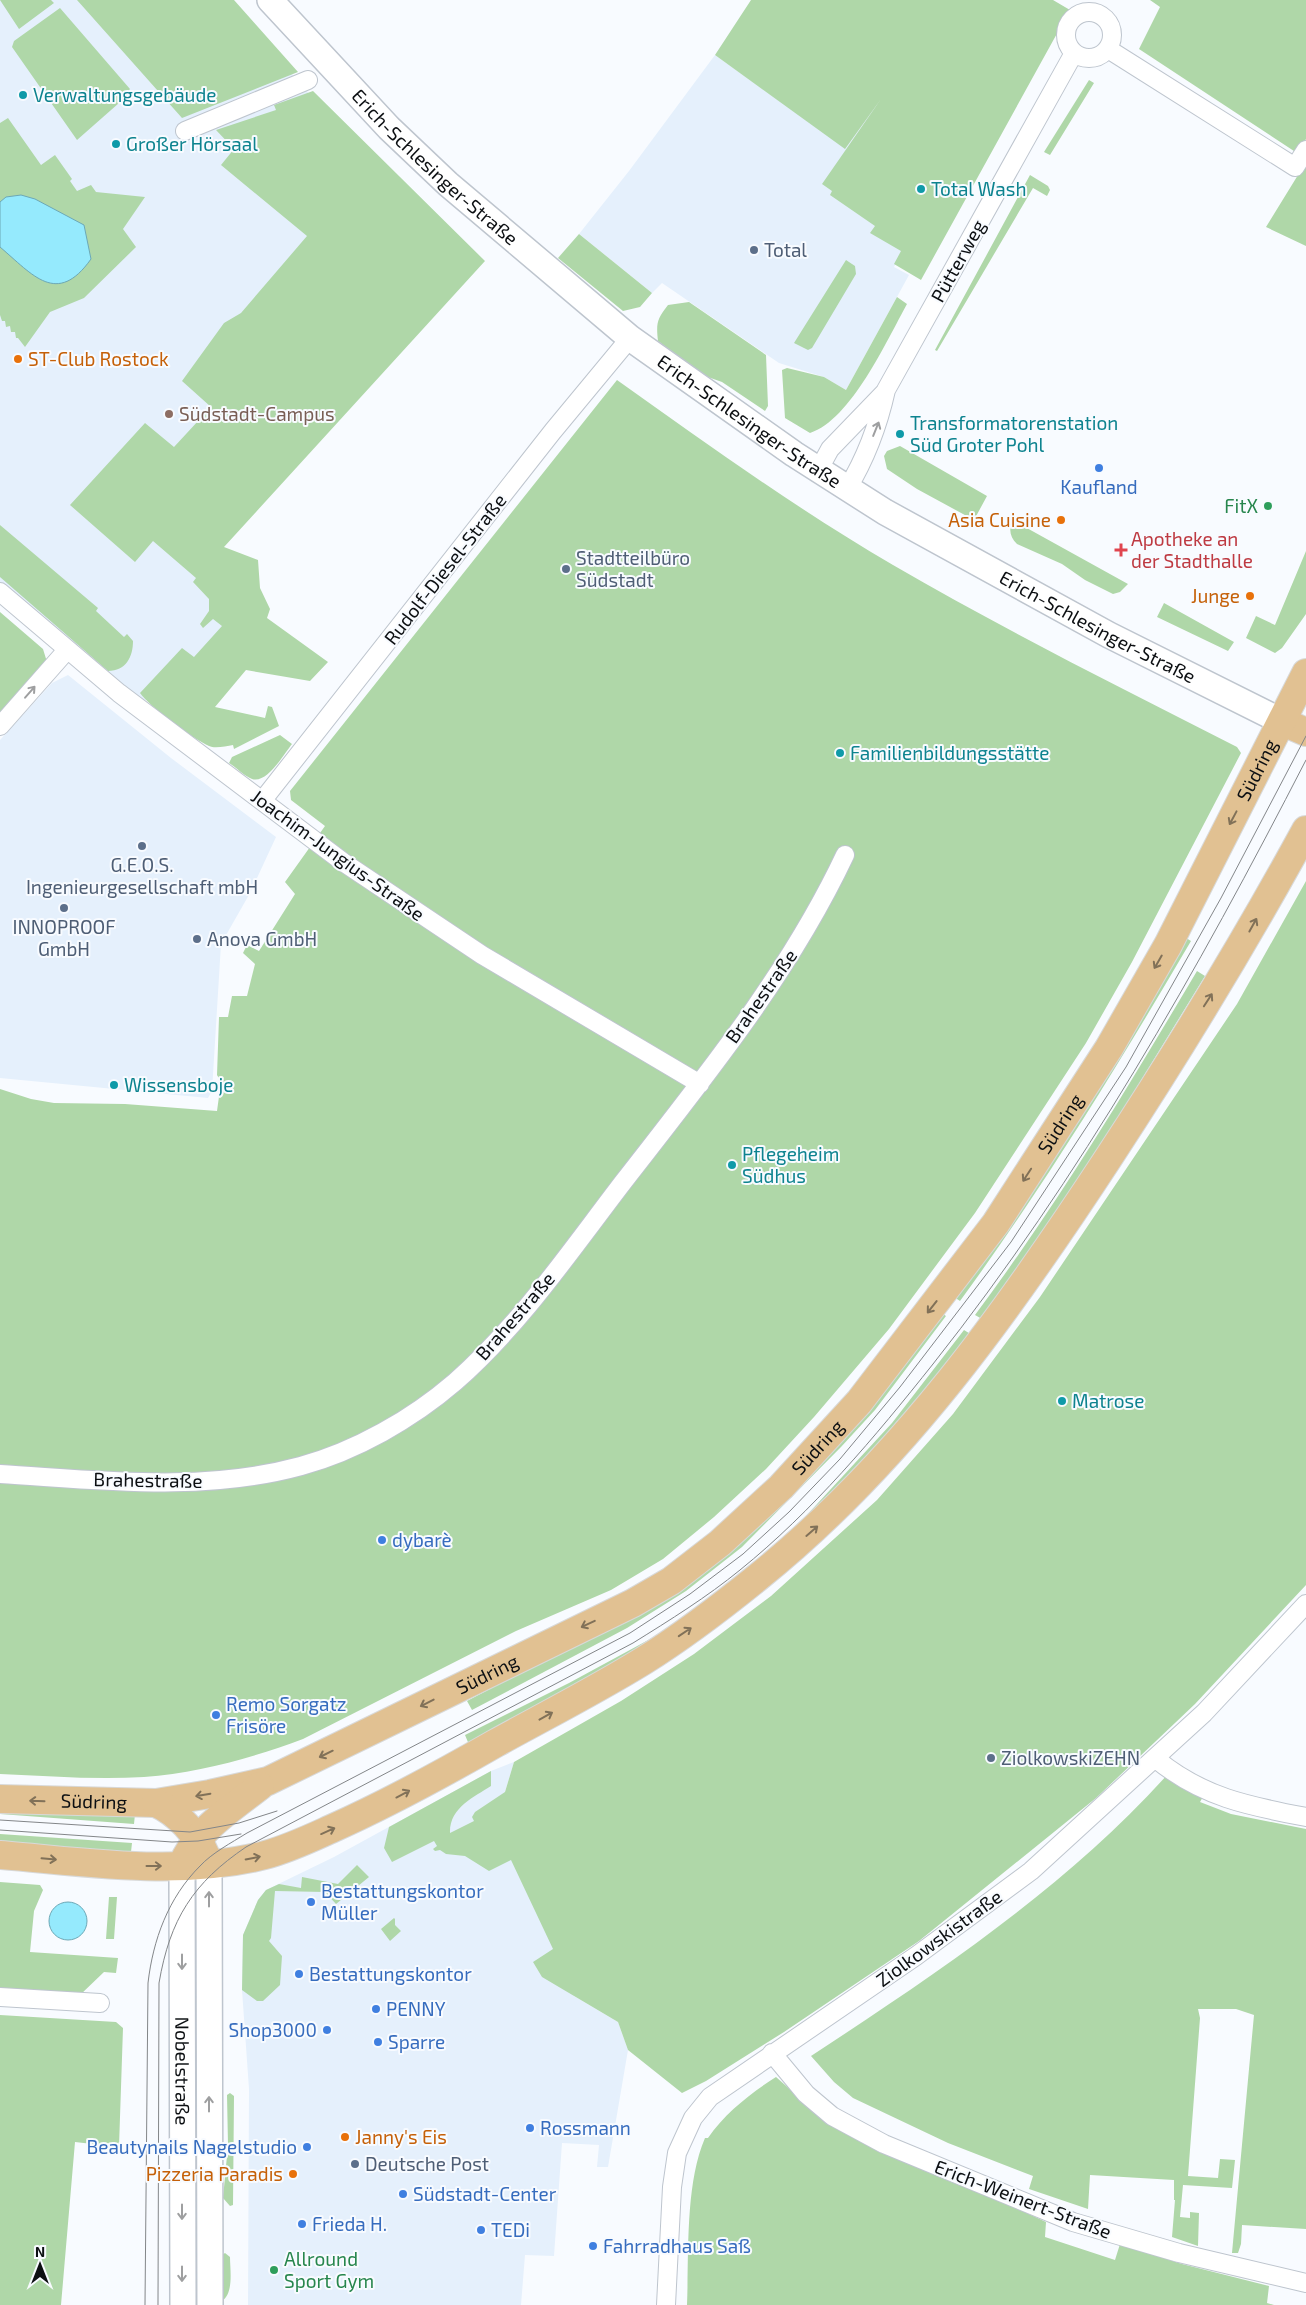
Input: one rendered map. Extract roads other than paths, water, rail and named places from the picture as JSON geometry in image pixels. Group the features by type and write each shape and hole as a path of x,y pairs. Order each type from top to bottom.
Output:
{"main road":[{"name":"Südring","path":"0,1799 156,1803 210,1794 268,1780 632,1603 671,1581 720,1543 781,1487 859,1402 996,1223 1109,1048 1294,727 1306,673"},
{"path":"0,1855 140,1866 182,1866 204,1853 266,1855 296,1845 387,1802 561,1708 644,1660 704,1620 761,1575 821,1523 878,1464 990,1332 1046,1253 1230,968 1306,830"},
{"path":"204,1853 207,1830 227,1811 268,1780"},
{"path":"156,1803 177,1815 204,1853"}],"street":[{"name":"Erich-Schlesinger-Straße","path":"270,0 389,128 448,184 630,338 818,471 847,489 1014,584 1109,635 1294,727"},
{"path":"1090,12 1098,14 1110,25 1112,34 1108,50 1095,58 1088,59 1074,53 1068,47 1066,31 1074,17 1090,12"},
{"path":"1108,50 1295,167 1306,150"},
{"name":"Pütterweg","path":"818,471 830,449 886,390 1074,53"},
{"path":"185,131 308,80"},
{"name":"Rudolf-Diesel-Straße","path":"262,801 553,431 630,338"},
{"name":"Pütterweg","path":"847,489 860,466 879,421 886,390"},
{"name":"Joachim-Jungius-Straße","path":"0,592 119,693 336,857 452,936 700,1084"},
{"path":"0,726 68,650"},
{"name":"Brahestraße","path":"0,1474 181,1483 244,1479 311,1463 352,1447 399,1422 455,1382 512,1326 700,1084 794,950 828,891 845,856"},
{"name":"Ziolkowskistraße","path":"666,2305 672,2186 677,2153 693,2118 710,2097 916,1956 1031,1871 1156,1759 1204,1713 1306,1604"},
{"path":"1156,1759 1192,1785 1226,1800 1306,1817"},
{"name":"Nobelstraße","path":"204,1853 210,2305"},
{"name":"Nobelstraße","path":"182,1866 183,2305"},
{"path":"0,1997 100,2003"},
{"name":"Erich-Weinert-Straße","path":"772,2053 782,2067 816,2103 832,2116 884,2144 1073,2222 1180,2254 1306,2283"}],"water":[{"path":"21,195 35,199 84,225 91,259 79,273 67,281 56,284 45,282 34,276 0,247 0,202 6,197"},
{"path":"68,1902 81,1908 87,1921 81,1934 68,1940 55,1934 49,1921 55,1908"}],"tram line":[{"path":"145,2305 148,1983 154,1951 164,1920 189,1878 210,1857 247,1833 630,1633 690,1594 743,1554 789,1512 840,1459 900,1387 1011,1242 1126,1067 1221,898 1306,736"},
{"path":"158,2305 159,1983 164,1960 177,1921 198,1889 212,1874 246,1847 633,1643 661,1626 740,1570 818,1498 866,1446 933,1364 987,1293 1087,1147 1134,1071 1223,918 1306,760"},
{"path":"0,1820 190,1832 239,1823 277,1811"},
{"path":"0,1830 172,1842 198,1841 241,1834"}],"place":[{"name":"Verwaltungsgebäude","path":"23,95"},
{"name":"Großer Hörsaal","path":"116,144"},
{"name":"Total Wash","path":"921,189"},
{"name":"Total","path":"754,250"},
{"name":"ST-Club Rostock","path":"18,359"},
{"name":"Südstadt-Campus","path":"169,414"},
{"name":"Transformatorenstation Süd Groter Pohl","path":"900,434"},
{"name":"Kaufland","path":"1099,468"},
{"name":"FitX","path":"1268,506"},
{"name":"Asia Cuisine","path":"1061,520"},
{"name":"Apotheke an der Stadthalle","path":"1121,550"},
{"name":"Stadtteilbüro Südstadt","path":"566,569"},
{"name":"Junge","path":"1250,596"},
{"name":"Familienbildungsstätte","path":"840,753"},
{"name":"G.E.O.S. Ingenieurgesellschaft mbH","path":"142,846"},
{"name":"INNOPROOF GmbH","path":"64,908"},
{"name":"Anova GmbH","path":"197,939"},
{"name":"Wissensboje","path":"114,1085"},
{"name":"Pflegeheim Südhus","path":"732,1165"},
{"name":"Matrose","path":"1062,1401"},
{"name":"dybarè","path":"382,1540"},
{"name":"Remo Sorgatz Frisöre","path":"216,1715"},
{"name":"ZiolkowskiZEHN","path":"991,1758"},
{"name":"Bestattungskontor Müller","path":"311,1902"},
{"name":"Bestattungskontor","path":"299,1974"},
{"name":"PENNY","path":"376,2009"},
{"name":"Shop3000","path":"327,2030"},
{"name":"Sparre","path":"378,2042"},
{"name":"Rossmann","path":"530,2128"},
{"name":"Janny's Eis","path":"345,2137"},
{"name":"Beautynails Nagelstudio","path":"307,2147"},
{"name":"Deutsche Post","path":"355,2164"},
{"name":"Pizzeria Paradis","path":"293,2174"},
{"name":"Südstadt-Center","path":"403,2194"},
{"name":"Frieda H.","path":"302,2224"},
{"name":"TEDi","path":"481,2230"},
{"name":"Fahrradhaus Saß","path":"593,2246"},
{"name":"Allround Sport Gym","path":"274,2270"}]}
